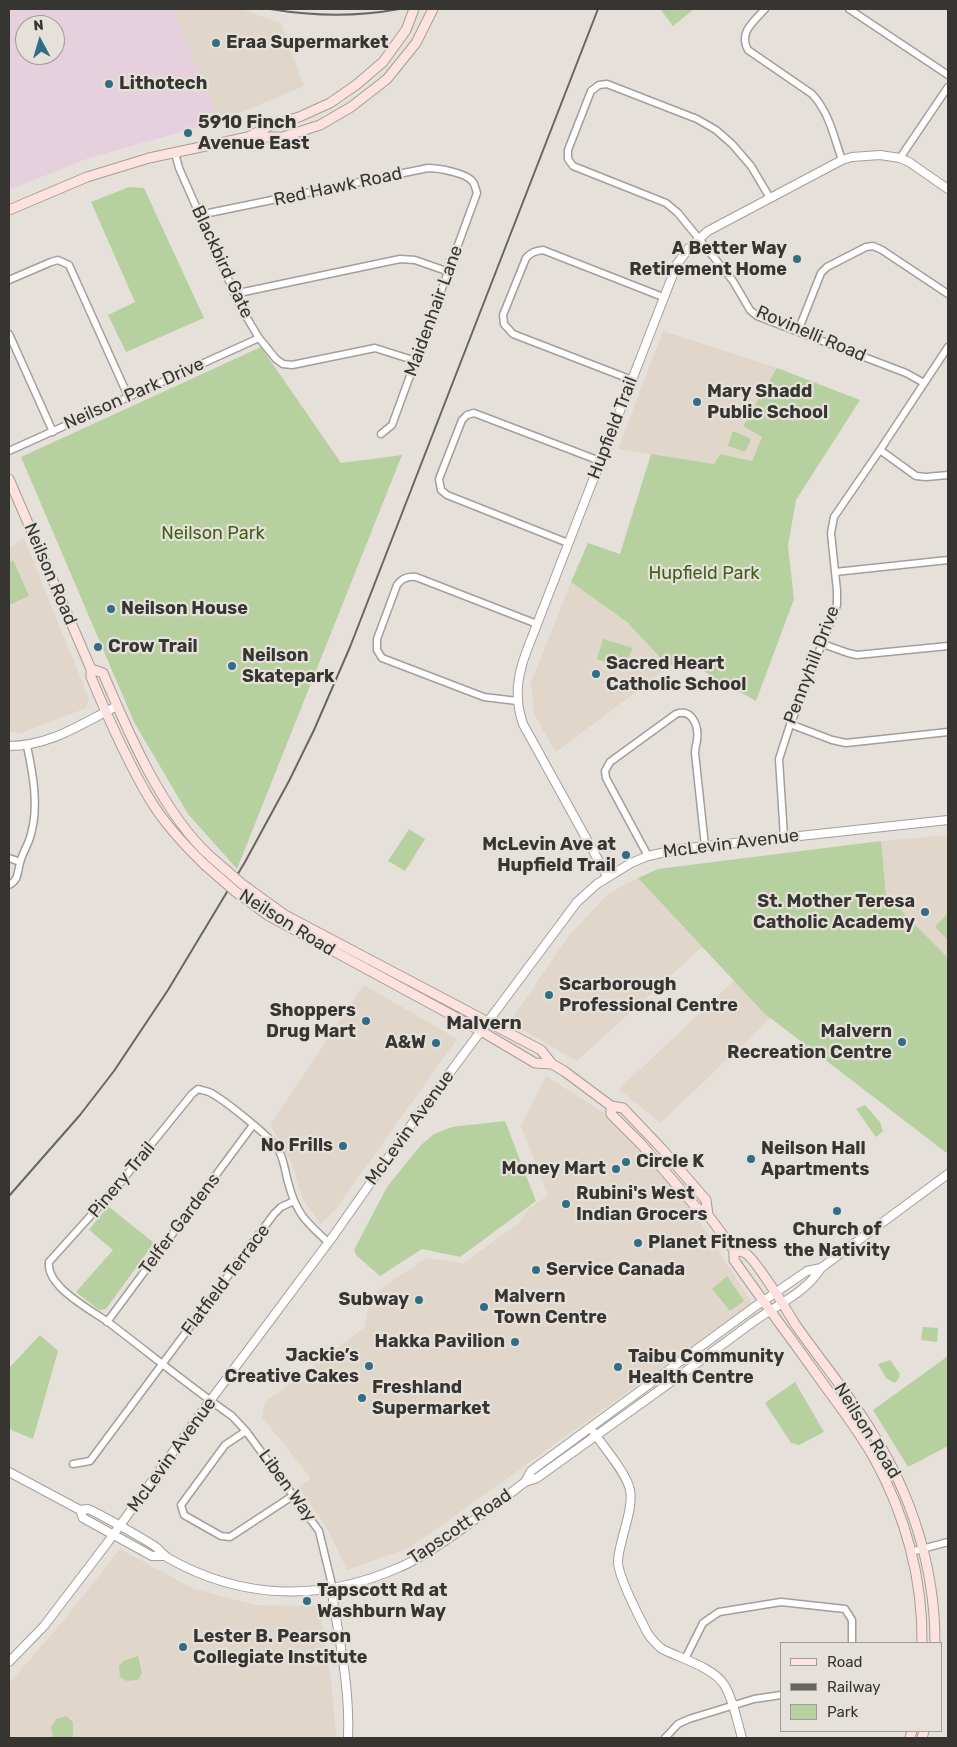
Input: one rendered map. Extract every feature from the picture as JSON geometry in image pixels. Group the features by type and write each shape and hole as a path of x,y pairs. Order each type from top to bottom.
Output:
{"main road":[{"path":"248,137 271,125 299,118 330,103 356,85 383,62 406,30 414,9"},
{"path":"9,210 87,177 149,158 248,137 283,137 320,124 351,107 387,79 416,43 433,9"},
{"name":"Neilson Road","path":"9,478 91,669 91,677 105,711 149,798 169,826 205,865 236,892 535,1063 552,1064"},
{"name":"Neilson Road","path":"91,669 103,673 155,784 199,846 272,912 284,916 541,1050 552,1064 586,1086 611,1106 623,1108 642,1126 706,1200 708,1215"},
{"name":"Neilson Road","path":"611,1106 611,1114 657,1161 696,1207 708,1215 734,1250 734,1260 762,1301 850,1421 874,1458 894,1501 911,1552 920,1603 922,1642"},
{"path":"657,1161 666,1153"},
{"name":"Neilson Road","path":"734,1250 747,1253 812,1348 861,1414 885,1453 906,1497 923,1549 933,1601 934,1642"},
{"path":"802,1355 812,1348"}],"street":[{"path":"765,9 745,33 748,50 812,94 821,103 826,112 842,160"},
{"path":"849,9 948,75"},
{"name":"Rovinelli Road","path":"770,198 751,166 732,144 716,130 697,119 606,84 599,85 591,91 568,150 570,162 576,168 666,203 678,213 732,281 750,310 758,316 906,373 924,383"},
{"path":"900,158 948,87"},
{"name":"Blackbird Gate","path":"175,153 179,168 234,294 259,338 276,359 282,364 292,365 375,348 416,361"},
{"name":"Hupfield Trail","path":"608,876 523,724 517,701 517,681 520,668 663,297 682,254 708,231 842,160 880,155 900,158 909,162 948,189"},
{"name":"Red Hawk Road","path":"200,215 428,168 444,169 469,178 474,183"},
{"name":"Maidenhair Lane","path":"381,434 392,425 449,272 477,193 474,183"},
{"path":"798,331 821,274 827,268 866,247 873,246 882,250 948,294"},
{"path":"632,380 513,334 504,324 503,315 526,258 529,254 543,250 663,297"},
{"path":"234,294 400,259 415,260 449,272"},
{"path":"9,280 58,260 69,265 128,396"},
{"path":"9,334 52,432"},
{"name":"Neilson Park Drive","path":"9,451 259,338"},
{"name":"Pennyhill Drive","path":"784,837 779,760 790,724 837,605 831,534 834,517 948,347"},
{"path":"568,543 447,495 441,490 439,479 462,420 467,415 474,413 600,461"},
{"path":"880,450 916,476 926,478 948,475"},
{"path":"835,572 948,560"},
{"path":"517,701 484,697 382,658 377,650 377,639 397,585 404,578 411,576 537,624"},
{"path":"823,644 856,655 948,646"},
{"path":"9,746 28,746 50,739 117,706"},
{"path":"648,856 606,778 605,771 610,762 680,713 690,714 695,721 697,741 695,753 705,846"},
{"path":"790,724 832,740 846,743 948,732"},
{"path":"9,885 16,881 19,874 20,862 31,835 36,811 28,746"},
{"name":"McLevin Avenue","path":"9,1662 44,1626 120,1526 577,902 608,876 631,863 678,848 948,820"},
{"path":"9,858 20,862"},
{"name":"Pinery Trail","path":"210,1401 61,1288 49,1274 49,1262 103,1203 198,1089 209,1092 274,1143 284,1161 294,1202 306,1222 328,1242"},
{"name":"Telfer Gardens","path":"107,1322 253,1125"},
{"path":"821,1268 948,1174"},
{"name":"Flatfield Terrace","path":"73,1464 90,1461 274,1214 281,1207 294,1202"},
{"name":"Tapscott Road","path":"525,1482 531,1471 762,1301 807,1271 821,1268"},
{"name":"Tapscott Road","path":"80,1510 83,1518 152,1556 163,1556 223,1583 261,1591 312,1592 333,1589 381,1575 418,1558 525,1482 538,1478 669,1385 769,1310 782,1303 814,1279 821,1268"},
{"name":"Liben Way","path":"210,1401 232,1416 246,1430 319,1531 333,1589"},
{"path":"590,1428 628,1481 631,1503 618,1563 622,1580 647,1632 656,1644 709,1671 725,1686 742,1738"},
{"path":"246,1430 224,1445 181,1505 184,1514 221,1536 230,1537 294,1495"},
{"name":"Tapscott Road","path":"9,1472 80,1510 88,1509 120,1526 157,1548 163,1556"},
{"path":"911,1552 948,1542"},
{"path":"333,1589 333,1601 346,1677 349,1709 348,1738"},
{"path":"684,1659 702,1623 713,1614 772,1602 788,1602 845,1609 852,1620 852,1642"},
{"path":"664,1738 678,1724 689,1718 762,1697 780,1695"}],"shaded area":[{"path":"9,9 172,9 220,121 89,158 9,190"},
{"path":"172,9 240,9 281,23 304,86 220,121"},
{"name":"Mary Shadd Public School","path":"663,331 777,368 743,426 762,437 752,461 720,454 714,464 618,449"},
{"path":"24,538 89,699 86,708 22,733 9,732 9,548"},
{"name":"Sacred Heart Catholic School","path":"571,582 627,622 669,667 556,752 534,715 531,682"},
{"name":"St. Mother Teresa Catholic Academy","path":"948,835 948,958 886,895 881,841"},
{"path":"638,878 702,947 577,1061 510,1022 569,935 609,893"},
{"path":"734,981 771,1018 660,1123 619,1089"},
{"path":"364,985 457,1039 335,1210 321,1224 303,1200 291,1161 270,1125"},
{"path":"546,1076 612,1118 651,1160 693,1211 752,1303 411,1547 347,1570 328,1530 299,1487 311,1478 262,1417 265,1402 364,1328 371,1296 383,1287 426,1258 463,1263 518,1224 530,1208 548,1195 521,1126"},
{"name":"Lester B. Pearson Collegiate Institute","path":"120,1549 194,1589 256,1605 319,1606 331,1679 335,1738 9,1738 9,1684 68,1615"}],"green space":[{"path":"660,9 694,9 673,26"},
{"path":"129,187 144,188 204,318 126,352 108,315 135,302 91,202"},
{"name":"Neilson Park","path":"261,347 341,463 402,455 237,869 188,814 134,722 21,457"},
{"name":"Hupfield Park","path":"777,368 860,400 796,500 788,546 794,599 756,701 682,659 669,667 627,622 571,582 588,543 620,554 651,454 714,464 720,454 752,461 762,437 743,426"},
{"path":"733,431 751,439 745,452 728,446"},
{"path":"13,560 29,596 9,605 9,562"},
{"path":"603,639 633,648 623,668 597,659"},
{"path":"409,829 425,839 405,871 388,861"},
{"path":"881,841 886,895 948,958 948,1154 764,1013 638,878 658,869"},
{"path":"948,913 948,940 935,927"},
{"path":"865,1105 880,1122 883,1131 876,1137 856,1109"},
{"path":"505,1121 536,1201 460,1257 422,1249 380,1276 356,1255 354,1250 387,1187 420,1146 434,1134 452,1127"},
{"path":"108,1206 154,1243 106,1309 99,1310 76,1292 113,1250 89,1230"},
{"path":"727,1276 744,1301 730,1311 712,1289"},
{"path":"923,1327 938,1328 937,1342 921,1340"},
{"path":"40,1335 58,1351 33,1439 9,1429 9,1368"},
{"path":"948,1356 948,1446 908,1467 873,1410"},
{"path":"890,1360 900,1374 898,1380 894,1383 886,1378 878,1364"},
{"path":"795,1382 824,1432 799,1445 791,1443 765,1403"},
{"path":"138,1656 142,1673 138,1680 127,1681 120,1677 119,1667 123,1661"},
{"path":"66,1716 73,1722 73,1738 53,1738 51,1727 56,1719"}],"railway":[{"path":"270,9 334,15 383,12 399,9"},
{"path":"9,1196 80,1115 114,1071 168,990 245,862 289,781 314,730 350,647 598,9"}],"place":[{"name":"Eraa Supermarket","path":"216,43"},
{"name":"Lithotech","path":"109,84"},
{"name":"5910 Finch Avenue East","path":"188,133"},
{"name":"A Better Way Retirement Home","path":"797,259"},
{"name":"Mary Shadd Public School","path":"697,402"},
{"name":"Neilson House","path":"111,609"},
{"name":"Crow Trail","path":"98,647"},
{"name":"Neilson Skatepark","path":"232,666"},
{"name":"Sacred Heart Catholic School","path":"596,674"},
{"name":"McLevin Ave at Hupfield Trail","path":"626,855"},
{"name":"St. Mother Teresa Catholic Academy","path":"925,912"},
{"name":"Scarborough Professional Centre","path":"549,995"},
{"name":"Shoppers Drug Mart","path":"366,1021"},
{"name":"Malvern Recreation Centre","path":"902,1042"},
{"name":"A&W","path":"436,1043"},
{"name":"No Frills","path":"343,1146"},
{"name":"Neilson Hall Apartments","path":"751,1159"},
{"name":"Circle K","path":"626,1162"},
{"name":"Money Mart","path":"616,1169"},
{"name":"Rubini's West Indian Grocers","path":"566,1204"},
{"name":"Church of the Nativity","path":"837,1211"},
{"name":"Planet Fitness","path":"638,1243"},
{"name":"Service Canada","path":"536,1270"},
{"name":"Subway","path":"419,1300"},
{"name":"Malvern Town Centre","path":"484,1307"},
{"name":"Hakka Pavilion","path":"515,1342"},
{"name":"Jackie’s Creative Cakes","path":"369,1366"},
{"name":"Taibu Community Health Centre","path":"618,1367"},
{"name":"Freshland Supermarket","path":"362,1398"},
{"name":"Tapscott Rd at Washburn Way","path":"307,1601"},
{"name":"Lester B. Pearson Collegiate Institute","path":"183,1647"}],"district":[{"name":"Malvern","path":"484,1024"}]}
